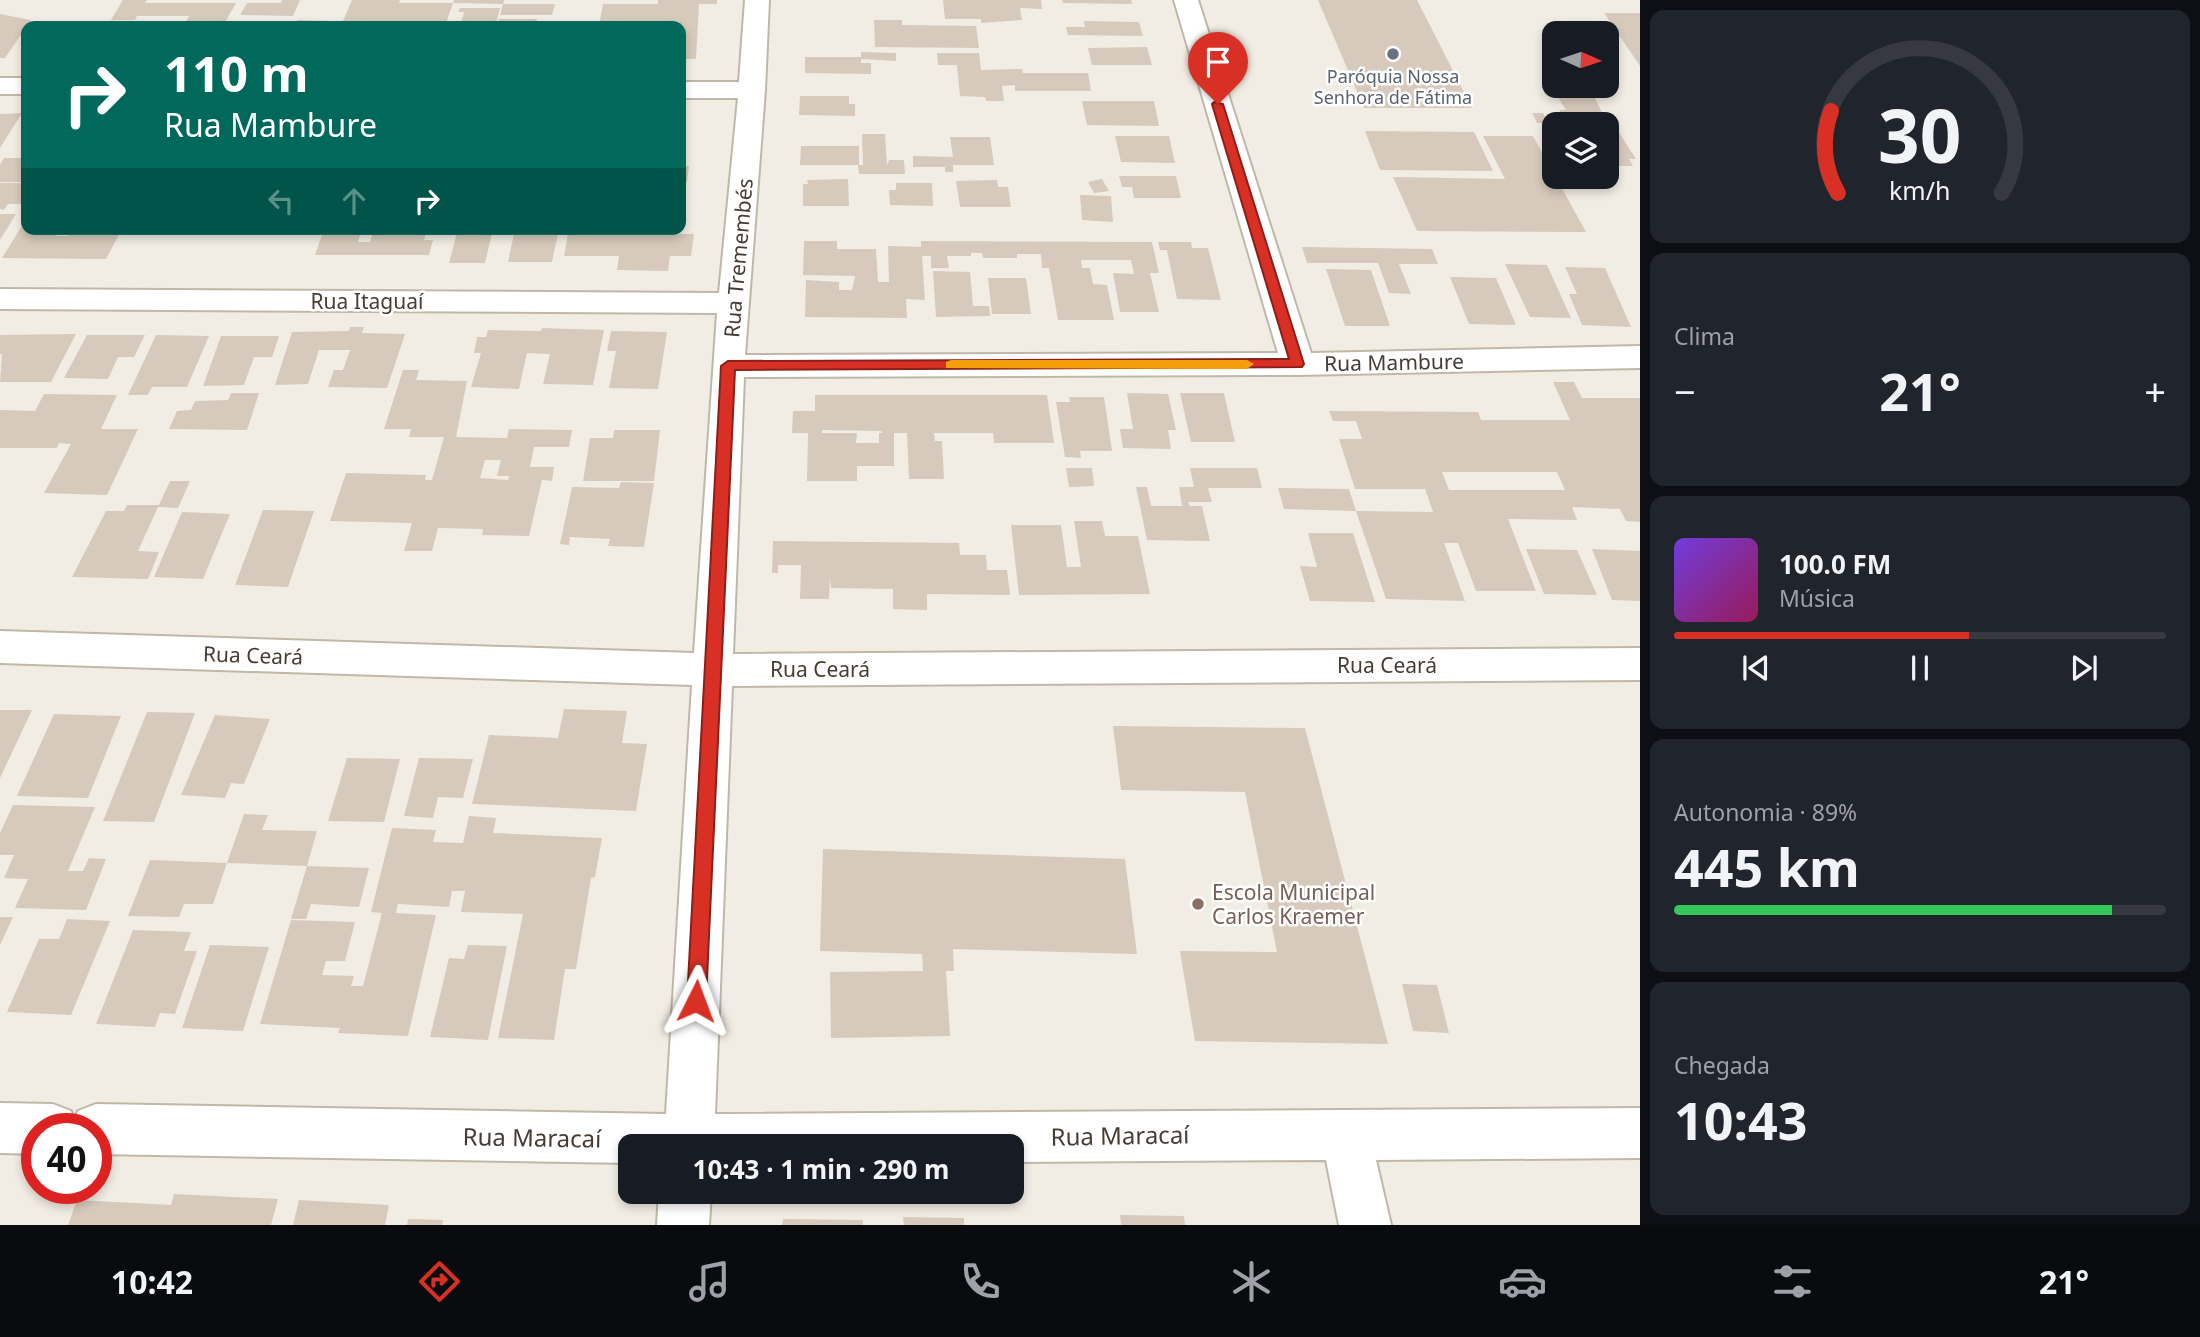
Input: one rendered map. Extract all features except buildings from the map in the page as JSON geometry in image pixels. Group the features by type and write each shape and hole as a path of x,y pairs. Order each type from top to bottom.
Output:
{"street":[{"name":"Rua Tremembés","path":"689,1134 728,366 752,90 757,0"},
{"path":"1186,0 1297,364"},
{"path":"0,86 21,86"},
{"path":"686,90 752,90"},
{"name":"Rua Itaguaí","path":"0,299 734,303"},
{"name":"Rua Mambure","path":"728,366 1297,364 1640,358"},
{"name":"Rua Ceará","path":"0,647 714,670 1640,664"},
{"path":"0,1128 21,1128"},
{"name":"Rua Maracaí","path":"112,1129 618,1141"},
{"path":"1345,1133 1365,1225"},
{"name":"Rua Maracaí","path":"1024,1138 1345,1133 1640,1133"},
{"path":"683,1225 684,1204"}],"slow traffic":[{"path":"951,365 1247,364"}],"place":[{"name":"Paróquia Nossa Senhora de Fátima","path":"1393,54"},
{"name":"Escola Municipal Carlos Kraemer","path":"1198,904"}],"route":[{"path":"696,1001 728,366 1297,364 1218,104"}]}
